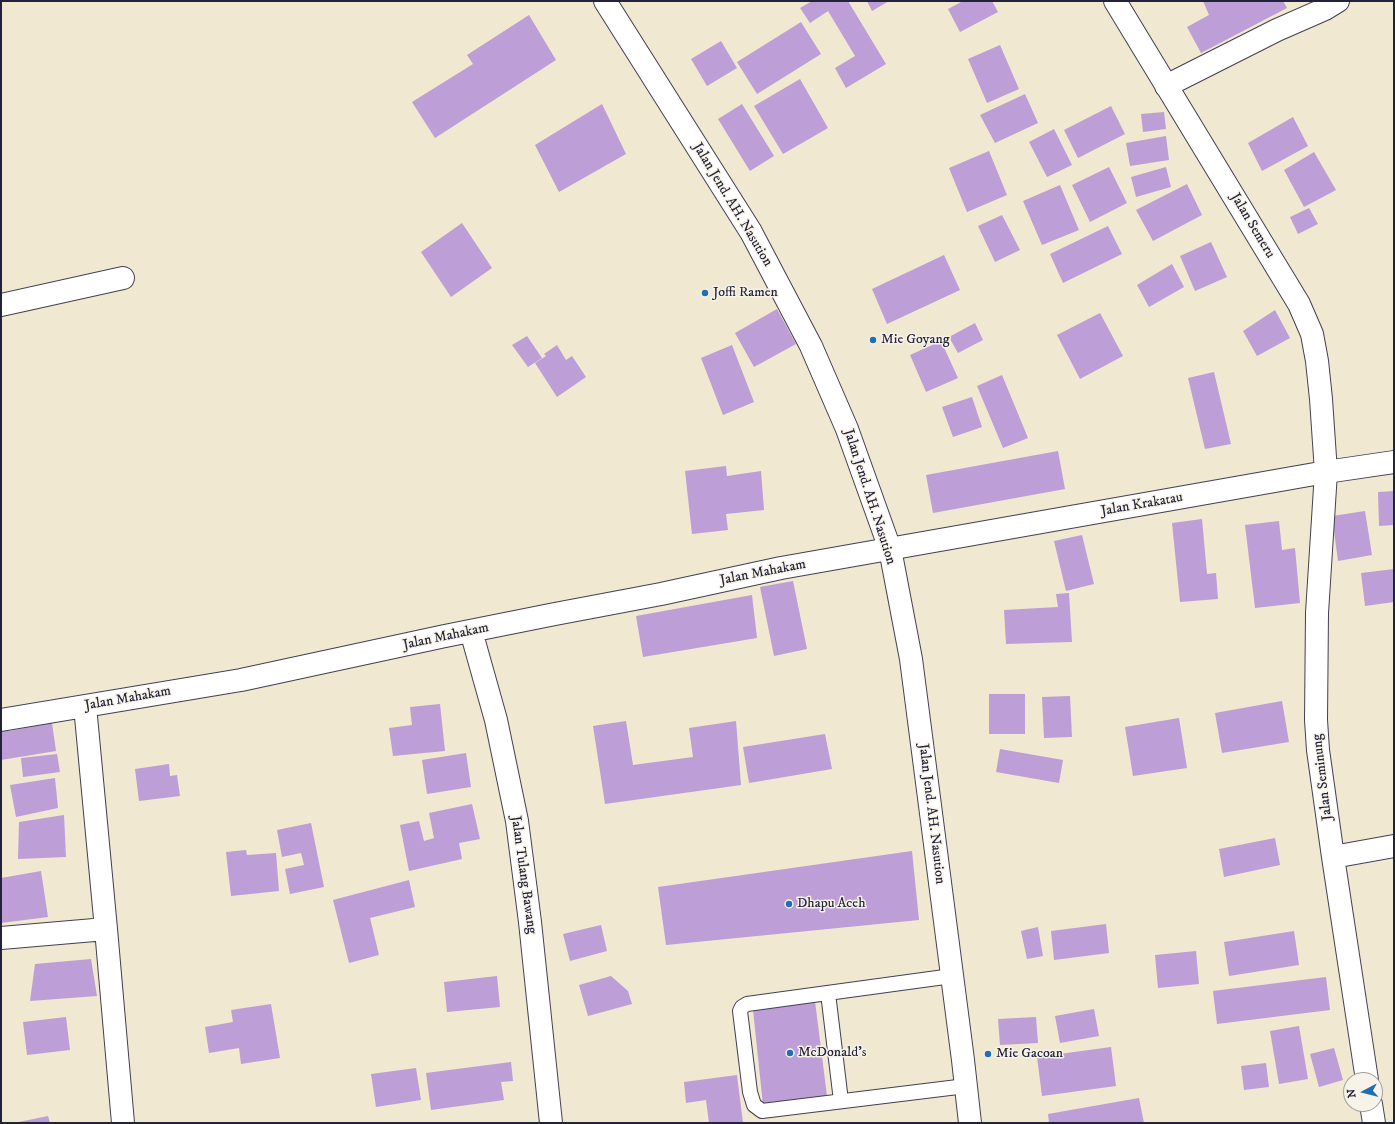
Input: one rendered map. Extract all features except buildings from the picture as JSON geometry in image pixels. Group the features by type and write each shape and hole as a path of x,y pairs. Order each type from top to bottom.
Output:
{"main road":[{"name":"Jalan Jend. AH. Nasution","path":"605,1 751,232 811,346 847,430 890,549 911,659 970,1123"},
{"name":"Jalan Semeru","path":"1115,1 1300,304 1312,334 1317,361 1326,472"},
{"path":"1166,86 1277,30 1325,9 1338,1"},
{"path":"1,305 123,278"},
{"name":"Jalan Krakatau","path":"890,549 1326,472 1394,462"},
{"name":"Jalan Seminung","path":"1326,472 1317,613 1316,720 1318,750 1333,857 1366,1072"},
{"name":"Jalan Mahakam","path":"1,720 241,680 471,631 661,594 781,568 890,549"},
{"name":"Jalan Tulang Bawang","path":"471,631 496,720 517,821 530,922 551,1123"},
{"path":"85,706 123,1123"},
{"path":"1333,857 1394,846"},
{"path":"1,938 106,929"},
{"path":"1372,1112 1374,1123"}],"lane":[{"path":"952,976 747,1004 742,1007 740,1011 750,1092 754,1105 762,1111 966,1086"},
{"path":"828,993 841,1101"}],"place":[{"name":"Joffi Ramen","path":"705,293"},
{"name":"Mie Goyang","path":"873,340"},
{"name":"Dhapu Aceh","path":"789,904"},
{"name":"McDonald's","path":"790,1053"},
{"name":"Mie Gacoan","path":"988,1054"}]}
